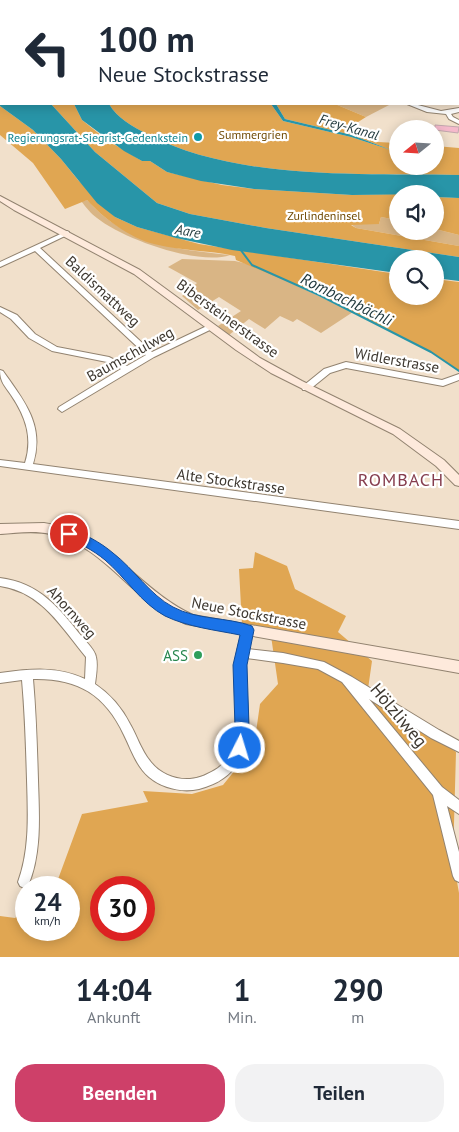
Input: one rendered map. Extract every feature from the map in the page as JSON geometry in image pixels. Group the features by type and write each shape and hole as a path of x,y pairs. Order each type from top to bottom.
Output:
{"main road":[{"name":"Bibersteinerstrasse","path":"0,198 67,233 146,278 256,360 306,388 416,443 441,462 459,482"},
{"name":"Neue Stockstrasse","path":"0,529 49,529 77,537 92,544 110,557 146,593 168,611 191,620 459,667"}],"street":[{"path":"413,105 448,114 459,110"},
{"path":"448,114 459,122"},
{"path":"0,265 67,233"},
{"name":"Baldismattweg","path":"36,248 151,355"},
{"path":"0,309 14,317 32,336 55,350 109,360 127,369"},
{"name":"Baumschulweg","path":"62,408 151,355 212,327"},
{"name":"Widlerstrasse","path":"306,388 327,371 346,365 442,383 459,378"},
{"path":"0,373 30,419 33,440 28,467"},
{"name":"Alte Stockstrasse","path":"0,463 459,525"},
{"name":"Ahornweg","path":"0,582 18,584 34,592 91,656 90,686"},
{"path":"0,678 27,674 67,678 90,686 118,714 140,759 149,771 167,782 194,784 212,778 226,769 240,748 242,727 240,665 248,630"},
{"name":"Hölzliweg","path":"242,653 320,665 346,679 438,792 459,876"},
{"path":"26,876 31,865 33,831 32,734 27,674"},
{"path":"346,679 356,682 435,734 459,747"},
{"path":"438,792 459,808"}],"shaded area":[{"path":"337,105 389,105 366,117"},
{"path":"87,200 118,227 135,236 171,247 230,255 200,257 181,254 142,242 109,226 95,216 81,201"},
{"path":"381,217 389,218 389,234 356,228 351,224 379,224"},
{"path":"444,231 459,235 459,246 425,240 444,240"},
{"path":"182,259 235,261 252,265 353,312 321,333 297,319 293,322 280,316 265,329 249,319 229,335 218,326 241,311 219,297 198,310 182,296 197,283 168,267"}],"green space":[{"name":"Zurlindeninsel","path":"52,105 74,105 82,120 107,140 142,161 150,161 167,172 222,185 254,189 352,195 389,194 389,218 381,217 379,224 351,225 356,228 389,234 389,240 425,240 459,246 459,257 444,255 444,250 412,250 266,228 190,214 157,203 95,152"},
{"name":"Summergrien","path":"110,105 272,105 283,121 351,137 389,149 389,174 300,171 259,167 220,160 182,149 147,134 121,118"},
{"name":"Summergrien","path":"277,105 337,105 366,117 355,124 353,130 378,142 389,143 389,149 352,135 285,119"},
{"path":"0,106 33,130 78,180 115,217 137,227 199,244 389,273 389,305 444,305 444,280 459,282 459,371 431,352 319,295 236,260 235,256 174,248 145,241 118,227 87,200 65,209 33,163 0,135"},
{"name":"Summergrien","path":"444,147 459,148 459,175 444,175"},
{"path":"444,197 459,198 459,235 444,231"},
{"path":"255,552 287,566 295,589 346,616 338,632 372,661 368,689 456,752 453,859 459,893 459,957 0,957 0,916 15,918 15,941 80,941 80,876 59,876 82,814 148,802 143,791 192,794 223,785 240,764 256,732 260,704 278,684 270,629 242,625 239,569 253,568"}],"water":[{"name":"Aare","path":"0,105 52,105 95,152 157,203 190,214 266,228 412,250 389,250 389,272 232,250 176,238 137,227 115,217 97,203 61,159 33,130"},
{"path":"74,105 110,105 130,125 147,134 182,149 220,160 259,167 341,174 459,175 459,198 444,197 444,185 389,185 389,195 352,195 254,189 201,181 167,172 150,161 142,161 124,151 82,120"},
{"name":"Frey-Kanal","path":"272,105 277,105 285,119 352,135 389,149 351,137 283,121"},
{"path":"444,255 459,257 459,281 444,279"}],"building":[{"path":"444,126 459,127 458,133 444,131"}],"waterway":[{"name":"Rombachbächli","path":"240,249 252,265 319,295 431,352 459,371"}],"place":[{"name":"Regierungsrat-Siegrist-Gedenkstein","path":"198,137"},
{"name":"ASS","path":"198,655"}],"district":[{"name":"ROMBACH","path":"401,479"}],"route":[{"path":"69,534 92,544 110,557 146,593 168,611 191,620 248,630 240,665 242,727 240,748"}]}
